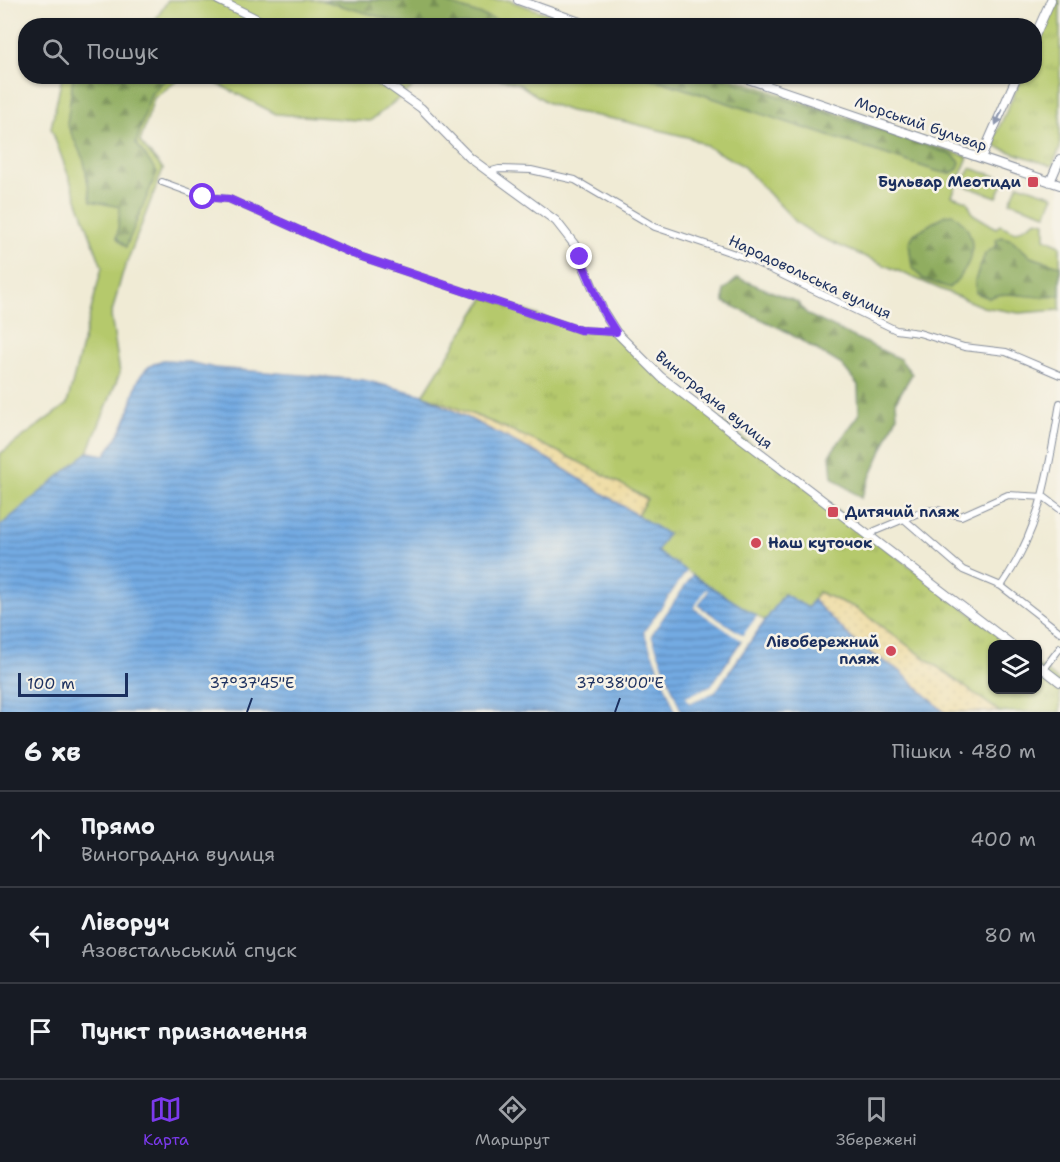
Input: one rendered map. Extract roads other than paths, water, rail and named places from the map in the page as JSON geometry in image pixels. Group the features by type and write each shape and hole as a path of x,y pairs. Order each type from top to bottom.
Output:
{"street":[{"path":"218,0 255,18"},
{"path":"518,0 569,18"},
{"path":"1042,21 1051,0"},
{"name":"Виноградна вулиця","path":"387,84 421,108 457,147 556,221 567,232 616,332 664,380 1004,640"},
{"name":"Морський бульвар","path":"763,84 1060,185"},
{"path":"981,158 1013,84"},
{"path":"1050,182 1060,159"},
{"name":"Народовольська вулиця","path":"488,172 499,169 531,170 575,180 655,227 747,258 896,330 919,333 964,347 1006,352 1060,375"},
{"path":"162,182 203,197 229,199 353,254 580,330 616,332"},
{"path":"1001,586 1027,539 1044,497 1060,403"},
{"path":"868,536 875,531 929,510 961,516 1008,495 1044,497 1060,509"},
{"path":"905,520 963,570 1001,586 1060,632"},
{"path":"1042,666 1060,648"},
{"path":"1042,668 1060,682"}],"water":[{"path":"163,360 184,361 215,368 363,380 423,395 548,459 667,534 657,552 687,571 644,632 676,712 0,712 0,526 88,452 105,455 123,426 140,377 153,364"},
{"path":"692,575 757,616 744,636 698,605 708,591 694,608 742,640 712,685 687,697 689,703 715,692 784,594 808,608 813,600 859,646 900,671 944,712 681,712 651,635"}],"place":[{"name":"Бульвар Меотиди","path":"1033,182"},
{"name":"Дитячий пляж","path":"833,512"},
{"name":"Наш куточок","path":"756,543"},
{"name":"Лівобережний пляж","path":"891,651"}]}
